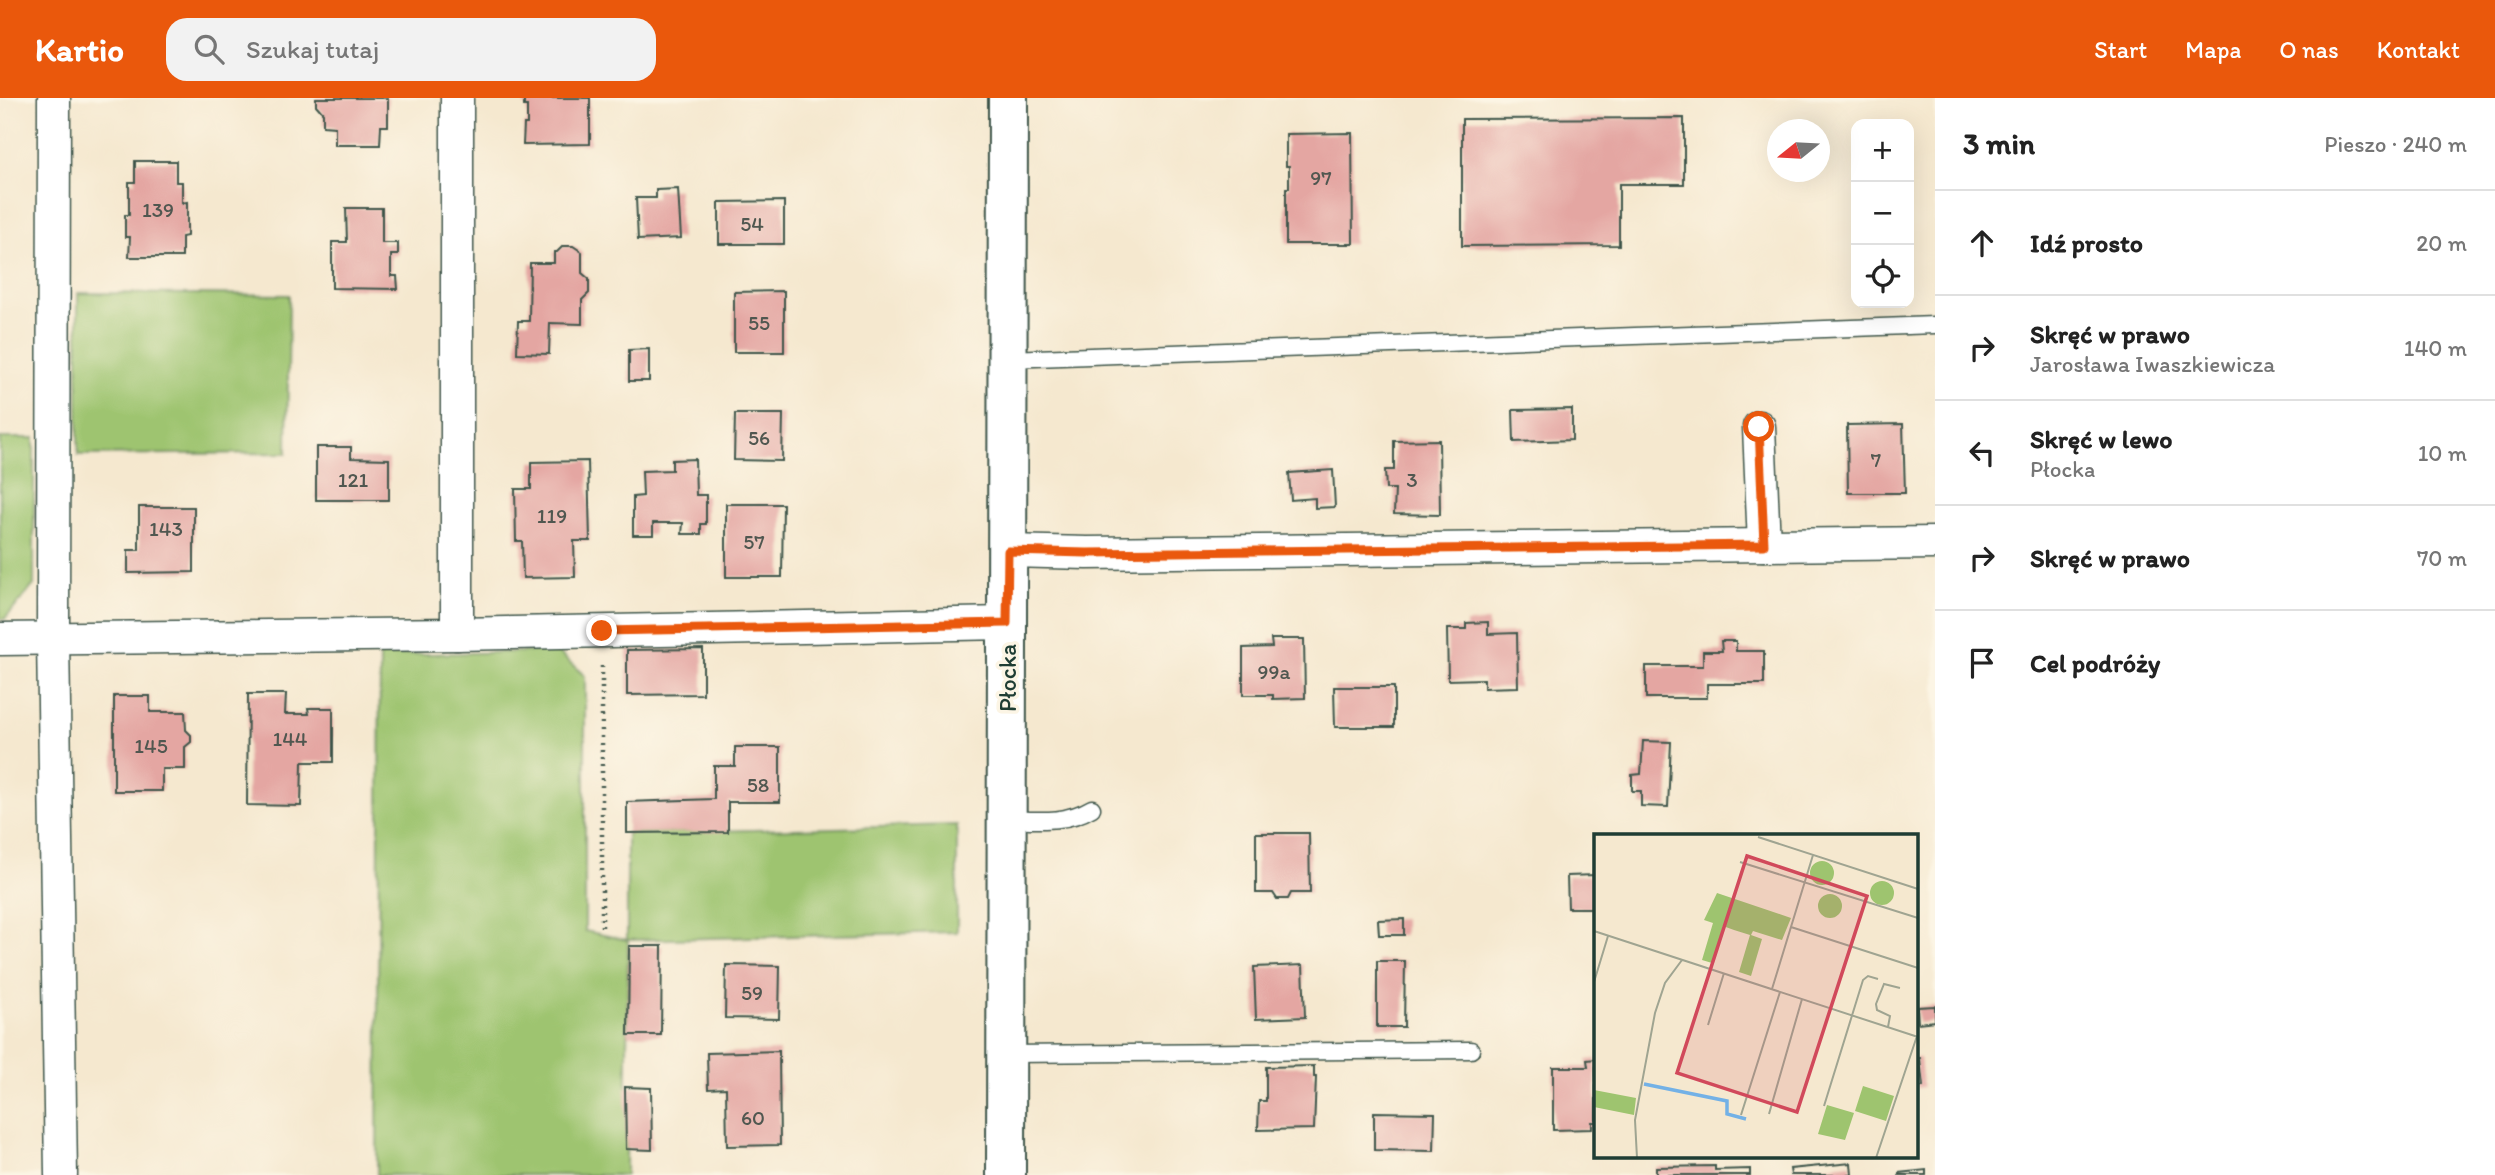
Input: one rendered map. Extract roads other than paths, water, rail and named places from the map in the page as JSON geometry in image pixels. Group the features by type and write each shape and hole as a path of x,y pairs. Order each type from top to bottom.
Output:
{"street":[{"path":"54,98 53,637 61,1175"},
{"path":"457,98 457,634"},
{"name":"Płocka","path":"1006,1175 1008,98"},
{"path":"1759,427 1764,545"},
{"path":"1008,551 1087,553 1935,543"},
{"path":"0,639 457,634 1007,623"}],"lane":[{"path":"1008,359 1935,325"},
{"path":"1007,819 1059,820 1079,816 1092,808"},
{"path":"1006,1054 1471,1050"}]}
